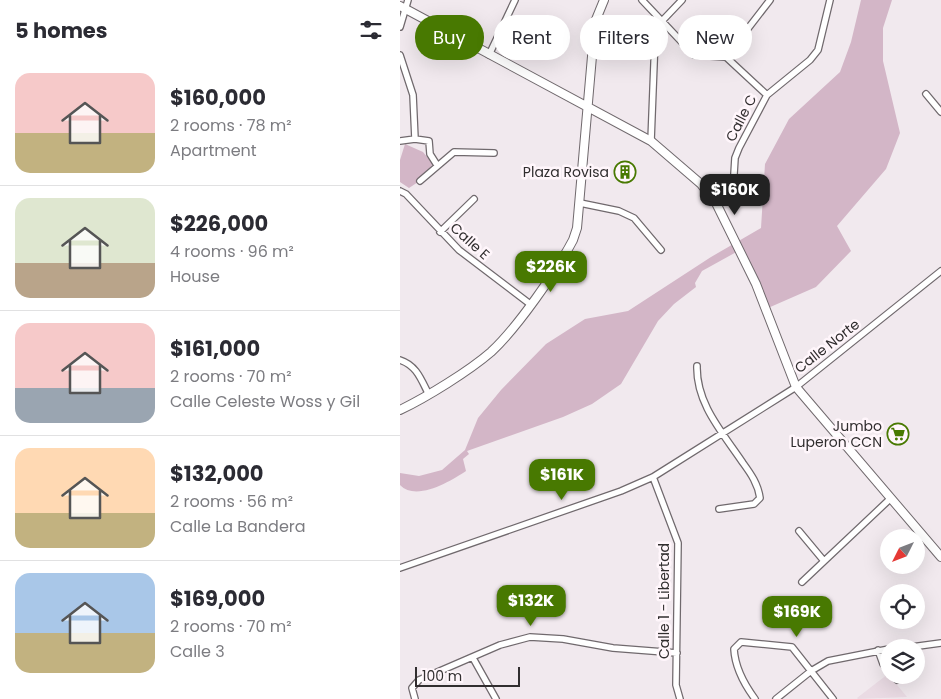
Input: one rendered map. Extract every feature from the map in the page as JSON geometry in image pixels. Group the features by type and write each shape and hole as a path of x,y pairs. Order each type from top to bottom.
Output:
{"street":[{"path":"400,27 402,7 408,0"},
{"path":"489,55 515,0"},
{"path":"400,410 476,364 489,354 530,304 573,240 577,228 580,203 594,22 604,0"},
{"path":"642,0 656,15"},
{"path":"668,15 682,0"},
{"path":"752,23 770,0"},
{"name":"Calle C","path":"716,203 733,190 735,158 767,95 810,60 818,50 830,0"},
{"path":"402,7 651,141 690,172 716,203 756,284 796,387 941,557"},
{"path":"668,27 678,38"},
{"path":"400,55 413,95 415,139"},
{"path":"651,141 655,60"},
{"path":"729,60 767,95"},
{"path":"926,94 941,112"},
{"path":"400,141 415,139 428,142 430,154 437,166"},
{"path":"420,181 454,152 494,153"},
{"name":"Calle E","path":"400,192 406,194 440,232 472,261 530,304"},
{"path":"440,232 474,199"},
{"path":"580,203 619,211 634,218 661,250"},
{"name":"Calle Norte","path":"400,568 621,491 653,477 796,387 941,271"},
{"path":"400,360 412,365 428,393"},
{"path":"697,366 697,382 701,399 752,476 760,498 754,504 719,509"},
{"name":"Calle 1 - Libertad","path":"653,477 678,543 676,686 680,699"},
{"path":"802,582 891,498"},
{"path":"799,531 824,561"},
{"path":"415,699 412,690 419,680 518,639 545,636 613,648 677,653"},
{"path":"755,699 740,674 734,652 736,645 746,641 792,647 799,652 833,699"},
{"path":"925,645 941,643"},
{"path":"776,699 811,671 835,658 878,650 880,656"},
{"path":"473,658 496,699"}],"shaded area":[{"path":"861,0 892,0 883,28 883,61 900,133 886,169 837,226 851,251 816,287 768,308 740,250 702,271 695,283 696,287 674,304 658,321 621,384 592,404 563,417 467,451 469,454 463,459 466,471 452,480 424,491 407,490 400,485 400,473 419,476 442,470 465,450 478,418 501,390 546,344 585,319 628,311 711,257 761,228 765,164 789,119 840,72 851,42"},
{"path":"405,144 423,152 433,164 418,182 409,188 400,182 400,160"},
{"path":"880,680 880,684 896,684 907,697 858,699"}],"place":[{"name":"Plaza Rovisa","path":"625,172"},
{"name":"Jumbo Luperon CCN","path":"898,434"}]}
